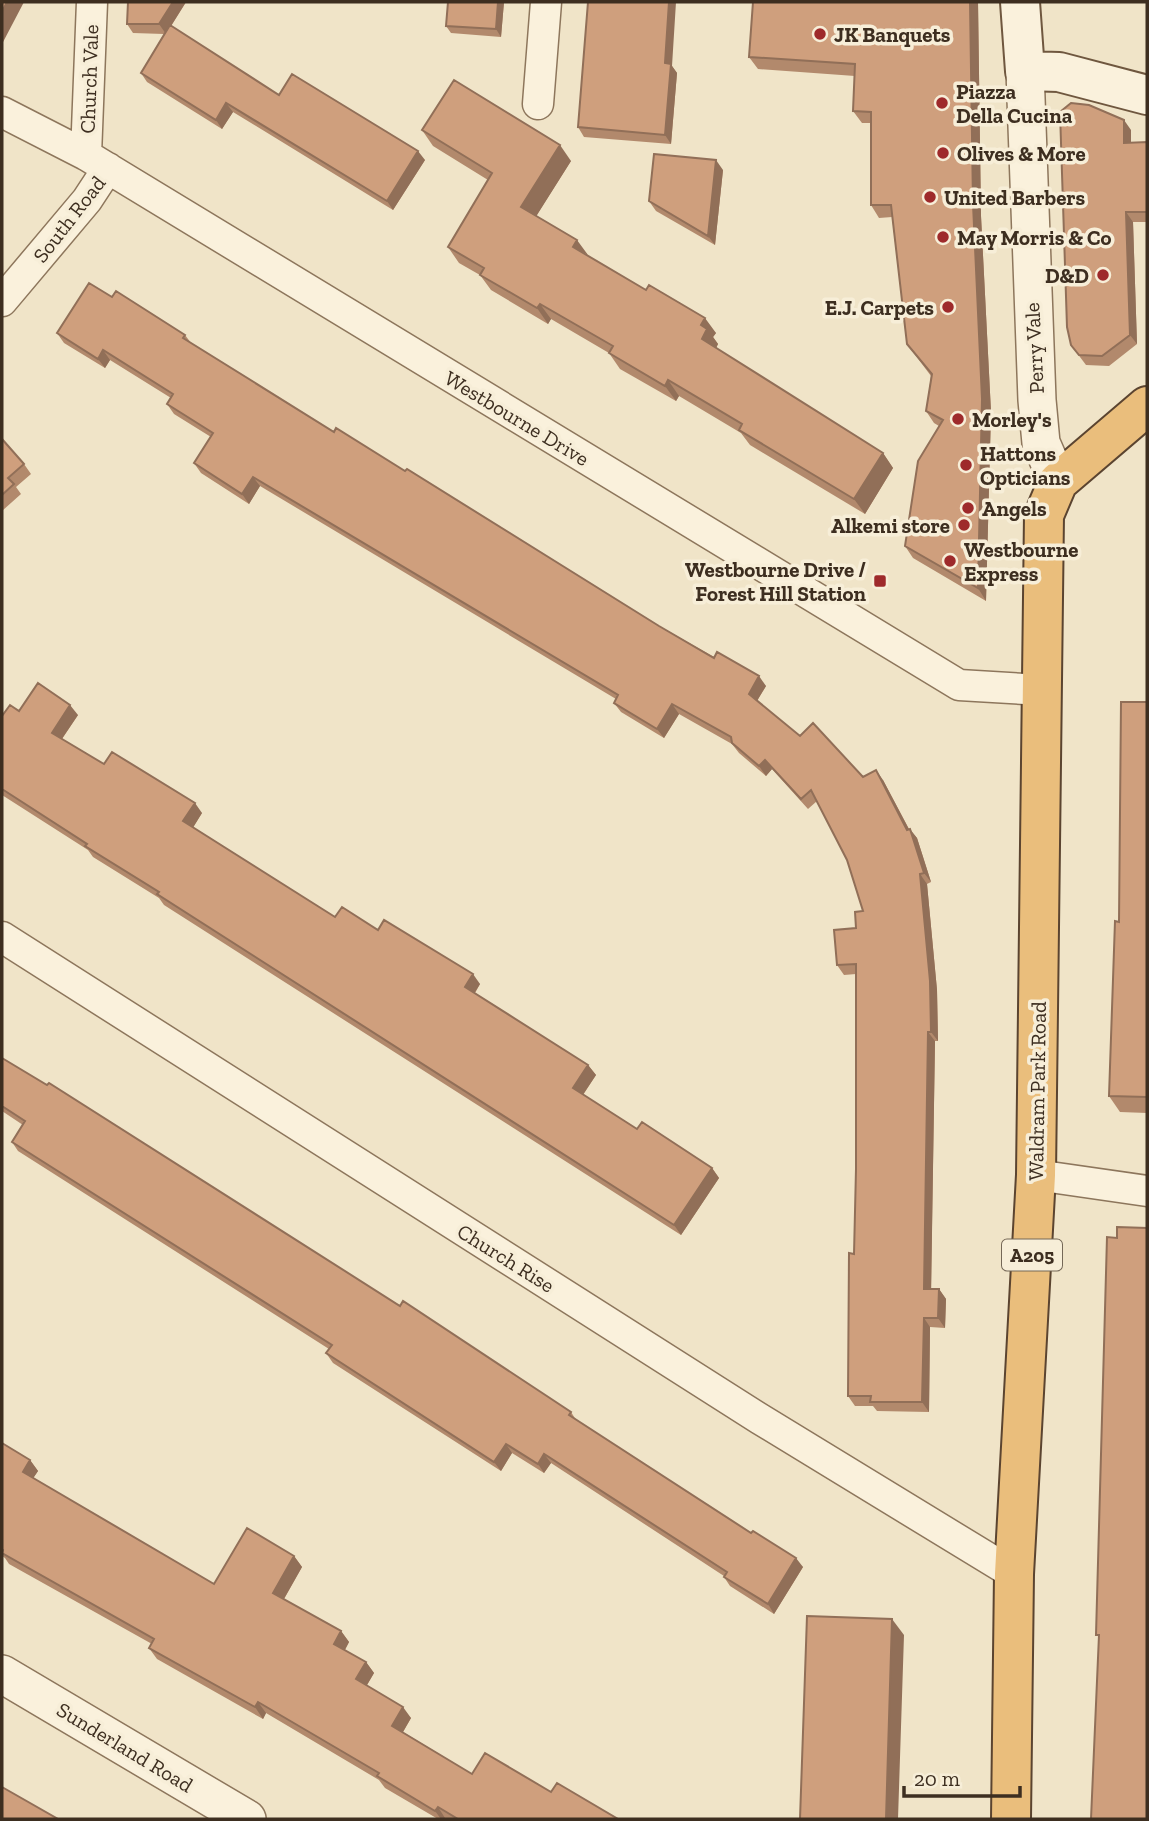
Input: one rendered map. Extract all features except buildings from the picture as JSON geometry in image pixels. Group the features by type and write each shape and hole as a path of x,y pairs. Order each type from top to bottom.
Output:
{"highway":[{"name":"Waldram Park Road","path":"1011,1819 1014,1574 1036,1175 1044,516 1058,482 1145,412"}],"main road":[{"name":"Perry Vale","path":"1020,2 1025,71"},
{"path":"1025,71 1059,72 1147,94"}],"street":[{"name":"Church Vale","path":"92,2 97,162"},
{"path":"538,104 546,2"},
{"name":"Perry Vale","path":"1025,71 1037,400 1041,443 1058,482"},
{"name":"Westbourne Drive","path":"2,111 97,162 959,685 1042,690"},
{"name":"South Road","path":"2,301 88,200 97,162"},
{"name":"Church Rise","path":"2,937 748,1412 1014,1574"},
{"path":"1036,1175 1147,1191"},
{"name":"Sunderland Road","path":"2,1674 247,1819"}],"place":[{"name":"JK Banquets","path":"820,34"},
{"name":"Piazza Della Cucina","path":"942,103"},
{"name":"Olives & More","path":"943,153"},
{"name":"United Barbers","path":"930,197"},
{"name":"May Morris & Co","path":"943,237"},
{"name":"D&D","path":"1103,275"},
{"name":"E.J. Carpets","path":"948,307"},
{"name":"Morley's","path":"958,419"},
{"name":"Hattons Opticians","path":"966,465"},
{"name":"Angels","path":"968,508"},
{"name":"Alkemi store","path":"964,525"},
{"name":"Westbourne Express","path":"950,561"},
{"name":"Westbourne Drive / Forest Hill Station","path":"880,581"}]}
